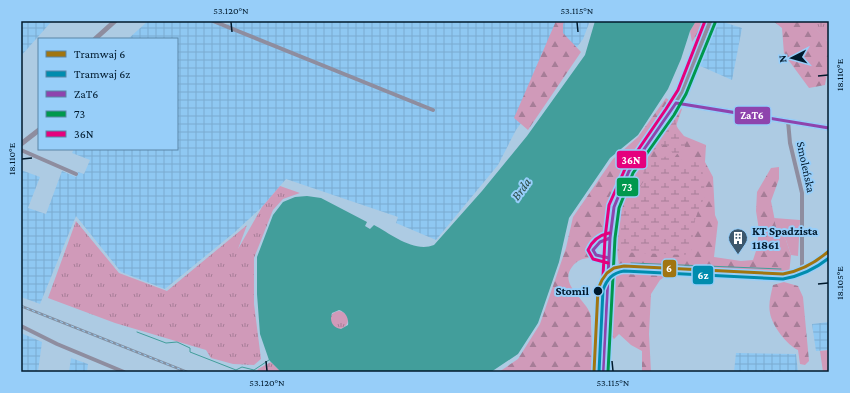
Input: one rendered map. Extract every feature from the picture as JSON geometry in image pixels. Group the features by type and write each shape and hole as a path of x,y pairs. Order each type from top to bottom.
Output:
{"street":[{"path":"96,38 115,21"},
{"path":"214,21 433,110"},
{"path":"603,372 610,238 614,207 629,171 676,103 687,81 710,21"},
{"path":"676,103 829,128"},
{"name":"Smoleńska","path":"788,121 790,143 802,193 802,266"},
{"path":"21,144 38,131"},
{"path":"21,150 76,174"},
{"path":"21,326 64,347 124,372"}],"shaded area":[{"path":"21,21 52,21 21,56"},
{"path":"148,21 208,21 217,25 232,24 233,21 590,21 583,39 516,130 498,165 436,240 396,223 398,217 286,179 262,207 235,232 165,289 121,272 76,216 40,304 21,297 21,170 40,177 28,208 46,214 62,171 76,177 78,172 84,174 90,160 72,153 74,150 178,150 178,38 129,38"},
{"path":"713,21 720,21 742,28 732,80 698,65"},
{"path":"829,322 829,350 816,351 812,324"},
{"path":"21,333 42,342 38,372 21,372"},
{"path":"736,353 796,354 798,372 734,372"},
{"path":"71,358 88,364 87,372 69,372"}],"green space":[{"path":"556,21 565,21 563,24 563,33 581,52 528,130 514,118"},
{"path":"696,21 706,21 692,42 690,31"},
{"path":"773,21 809,21 829,43 829,63 825,85 809,88 784,54 782,28"},
{"path":"829,21 829,43 809,22"},
{"path":"666,98 682,109 676,126 684,136 706,145 705,162 713,177 715,215 718,222 714,257 741,261 753,260 757,248 759,230 756,211 757,192 771,168 779,167 779,179 771,201 776,226 786,240 791,255 789,275 769,278 670,273 660,280 651,294 649,334 651,372 642,372 642,351 631,345 619,334 614,339 610,335 612,277 620,274 615,233 606,232 591,247 591,258 578,261 572,267 568,279 570,285 587,307 590,314 592,343 591,372 499,372 518,359 540,324 566,248 573,217 613,159 638,137"},
{"path":"673,116 675,117 677,127 685,144 684,153 677,154 674,158 700,163 702,165 705,195 695,220 691,251 689,254 684,255 618,252 616,246 616,220 619,214 628,206 645,179 643,172 646,163 655,159 670,156 672,154 666,145 654,150 651,147 670,118"},
{"path":"280,186 300,193 283,199 273,210 254,258 254,304 261,359 254,365 233,364 211,358 206,350 115,323 48,298 76,221 119,273 167,291 247,225 238,249 262,207"},
{"path":"774,218 800,220 798,256 791,255 786,240 776,226"},
{"path":"784,282 798,286 803,297 809,361 805,365 800,364 798,350 789,344 771,318 769,310 773,285"},
{"path":"339,311 345,314 348,320 345,326 339,329 333,326 330,320 333,314"},
{"path":"829,350 829,372 823,372 820,351"},
{"path":"271,362 281,372 257,372 258,369"}],"water":[{"name":"Brda","path":"595,21 696,21 690,31 681,59 668,89 638,135 610,158 569,218 559,262 538,323 518,354 491,372 281,372 269,360 260,334 257,294 257,257 273,215 283,202 295,197 307,196 321,198 367,222 365,226 370,229 374,225 411,245 419,247 434,245 482,191 527,136 585,55","holes":["339,310 344,312 348,323 348,325 341,329 334,326 331,321 332,313"]}],"waterway":[{"path":"631,263 781,269"},
{"path":"137,332 166,343 177,342 190,348 190,352 236,370 242,367 254,370 269,360"}],"railway":[{"path":"21,306 187,372"}],"tram line":[{"name":"6","path":"594,372 598,289 607,273 614,268 624,266 783,274 808,266 829,251"},
{"name":"6z","path":"599,372 603,290 608,280 616,273 624,271 783,279 808,272 829,258"}],"transit line":[{"name":"36N","path":"598,372 605,238 609,205 625,169 678,90 705,21"},
{"name":"73","path":"608,372 615,238 619,208 633,173 674,115 686,94 715,23"},
{"name":"ZaT6","path":"676,103 829,128"},
{"name":"ZaT6","path":"603,372 610,238 614,207 629,171 676,103"},
{"name":"36N","path":"608,263 593,259 588,250 597,239 602,235 609,233"},
{"name":"ZaT6","path":"609,258 596,255 593,250 600,242 610,238"}],"place":[{"name":"KT Spadzista 11861","path":"738,255"},
{"name":"Stomil","path":"598,291"}]}
